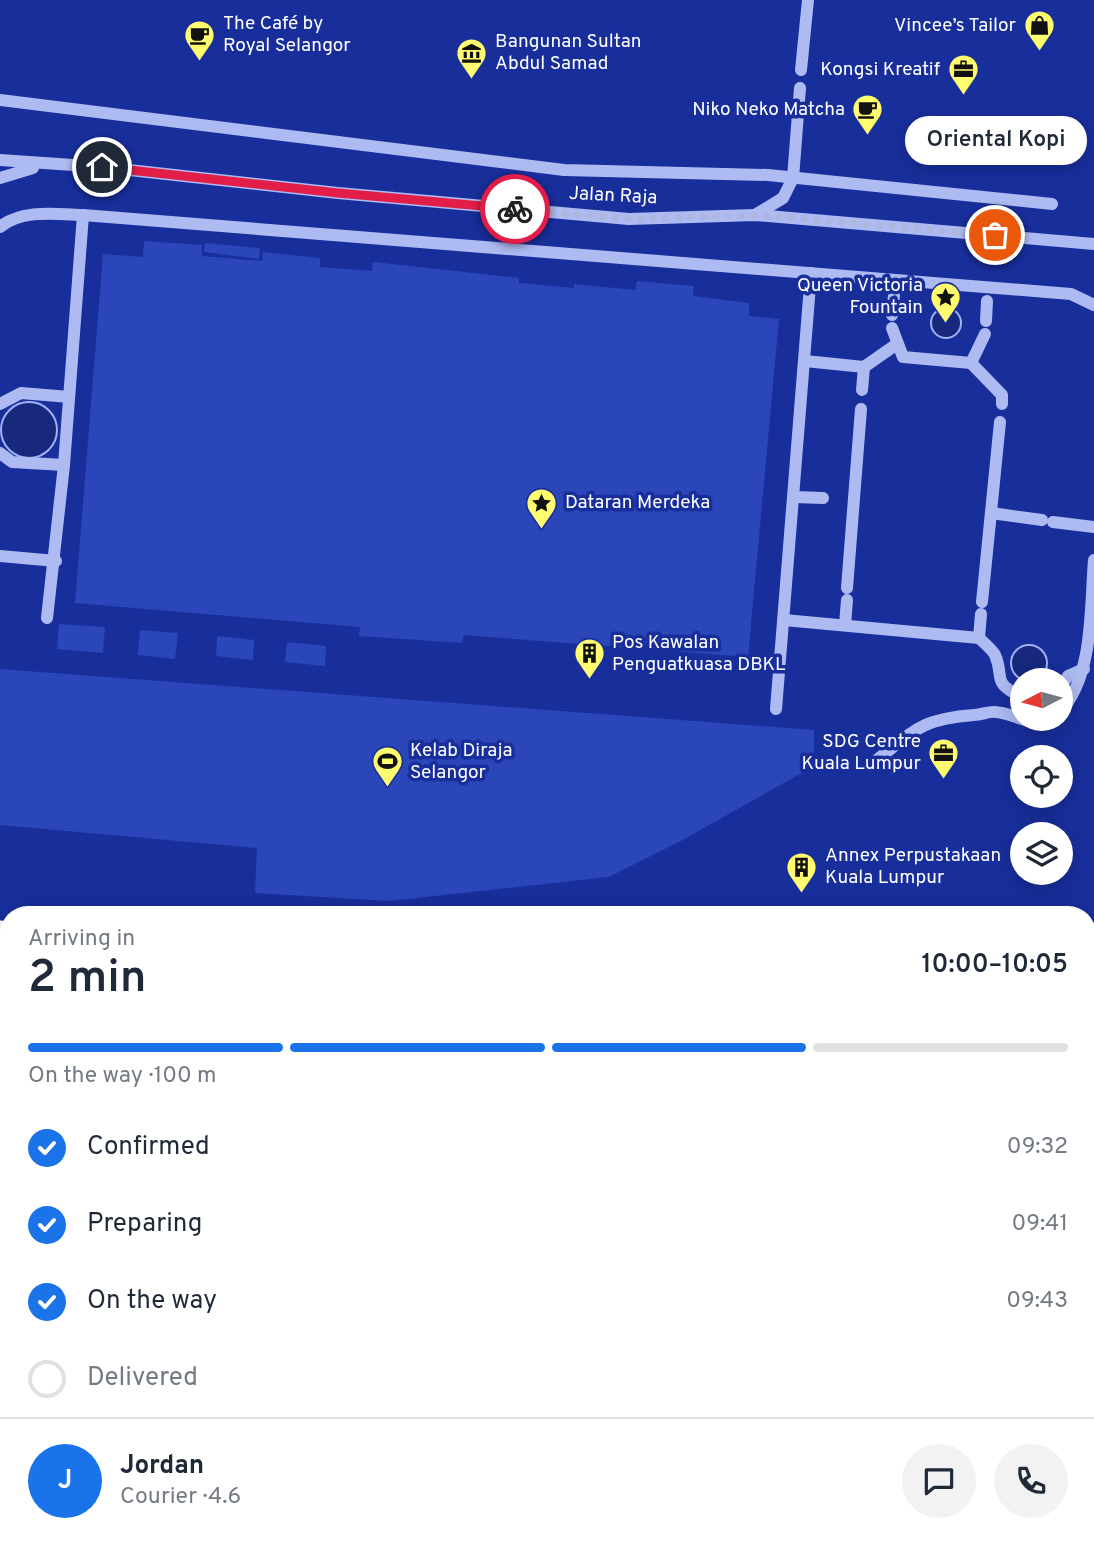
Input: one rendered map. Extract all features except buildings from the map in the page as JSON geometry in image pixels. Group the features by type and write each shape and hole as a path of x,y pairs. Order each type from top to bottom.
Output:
{"street":[{"path":"802,70 808,0"},
{"path":"755,215 783,198 793,178 800,88"},
{"path":"0,100 564,170 793,178 1052,204"},
{"name":"Jalan Raja","path":"0,160 102,167 338,193 629,219 755,215 1094,244"},
{"name":"Jalan Raja","path":"0,178 10,172 47,165"},
{"path":"47,618 56,561 83,215"},
{"path":"0,227 19,217 83,215 811,273 895,287 987,294 1071,294 1094,305"},
{"path":"776,709 811,273"},
{"path":"895,287 892,322 902,357 971,362 1002,396 1002,404"},
{"path":"971,362 986,328 987,294"},
{"path":"805,361 864,367 897,344"},
{"path":"862,390 864,367"},
{"path":"0,404 15,393 69,397"},
{"path":"845,625 861,409"},
{"path":"979,638 1000,422"},
{"path":"0,453 12,463 64,465"},
{"path":"794,497 823,498"},
{"path":"840,498 854,499"},
{"path":"991,513 1094,527"},
{"path":"0,556 56,561"},
{"path":"1073,694 1084,669 1090,640 1094,560"},
{"path":"784,620 979,638 996,656 999,679 1010,691"},
{"path":"1073,674 1084,669"},
{"path":"873,763 921,725 942,718 989,711 1010,717"}],"shaded area":[{"path":"144,241 202,245 202,256 262,261 263,252 320,258 320,267 372,271 373,262 519,278 519,283 574,288 574,284 635,290 637,281 694,286 693,296 749,303 749,316 779,319 748,657 464,635 462,643 359,636 360,627 75,603 103,254 143,257"},
{"path":"205,243 260,248 259,259 204,252"},
{"name":"Queen Victoria Fountain","path":"946,308 957,312 961,323 957,334 946,338 935,334 931,323 935,312"},
{"path":"24,402 34,402 49,410 55,419 55,441 49,450 34,458 24,458 6,446 1,435 1,425 13,407"},
{"path":"59,624 105,627 103,653 57,649"},
{"path":"140,630 178,633 175,659 138,655"},
{"path":"217,636 254,640 253,660 216,656"},
{"path":"287,642 326,646 325,666 285,662"},
{"path":"1029,645 1036,647 1045,656 1046,668 1012,668 1011,663 1017,651"},
{"name":"Kelab Diraja Selangor","path":"0,669 814,730 814,766 679,842 609,877 389,901 255,893 257,848 0,825"}],"way so far":[{"path":"515,209 629,219 755,215 995,235"}],"place":[{"name":"Vincee’s Tailor","path":"1039,53"},
{"name":"The Café by Royal Selangor","path":"200,62"},
{"name":"Bangunan Sultan Abdul Samad","path":"472,80"},
{"name":"Kongsi Kreatif","path":"963,97"},
{"name":"Niko Neko Matcha","path":"868,137"},
{"name":"Oriental Kopi","path":"995,235"},
{"name":"Queen Victoria Fountain","path":"946,324"},
{"name":"Dataran Merdeka","path":"542,530"},
{"name":"Pos Kawalan Penguatkuasa DBKL","path":"589,681"},
{"name":"SDG Centre Kuala Lumpur","path":"944,780"},
{"name":"Kelab Diraja Selangor","path":"387,789"},
{"name":"Annex Perpustakaan Kuala Lumpur","path":"802,894"}],"route":[{"path":"102,167 515,209"}]}
